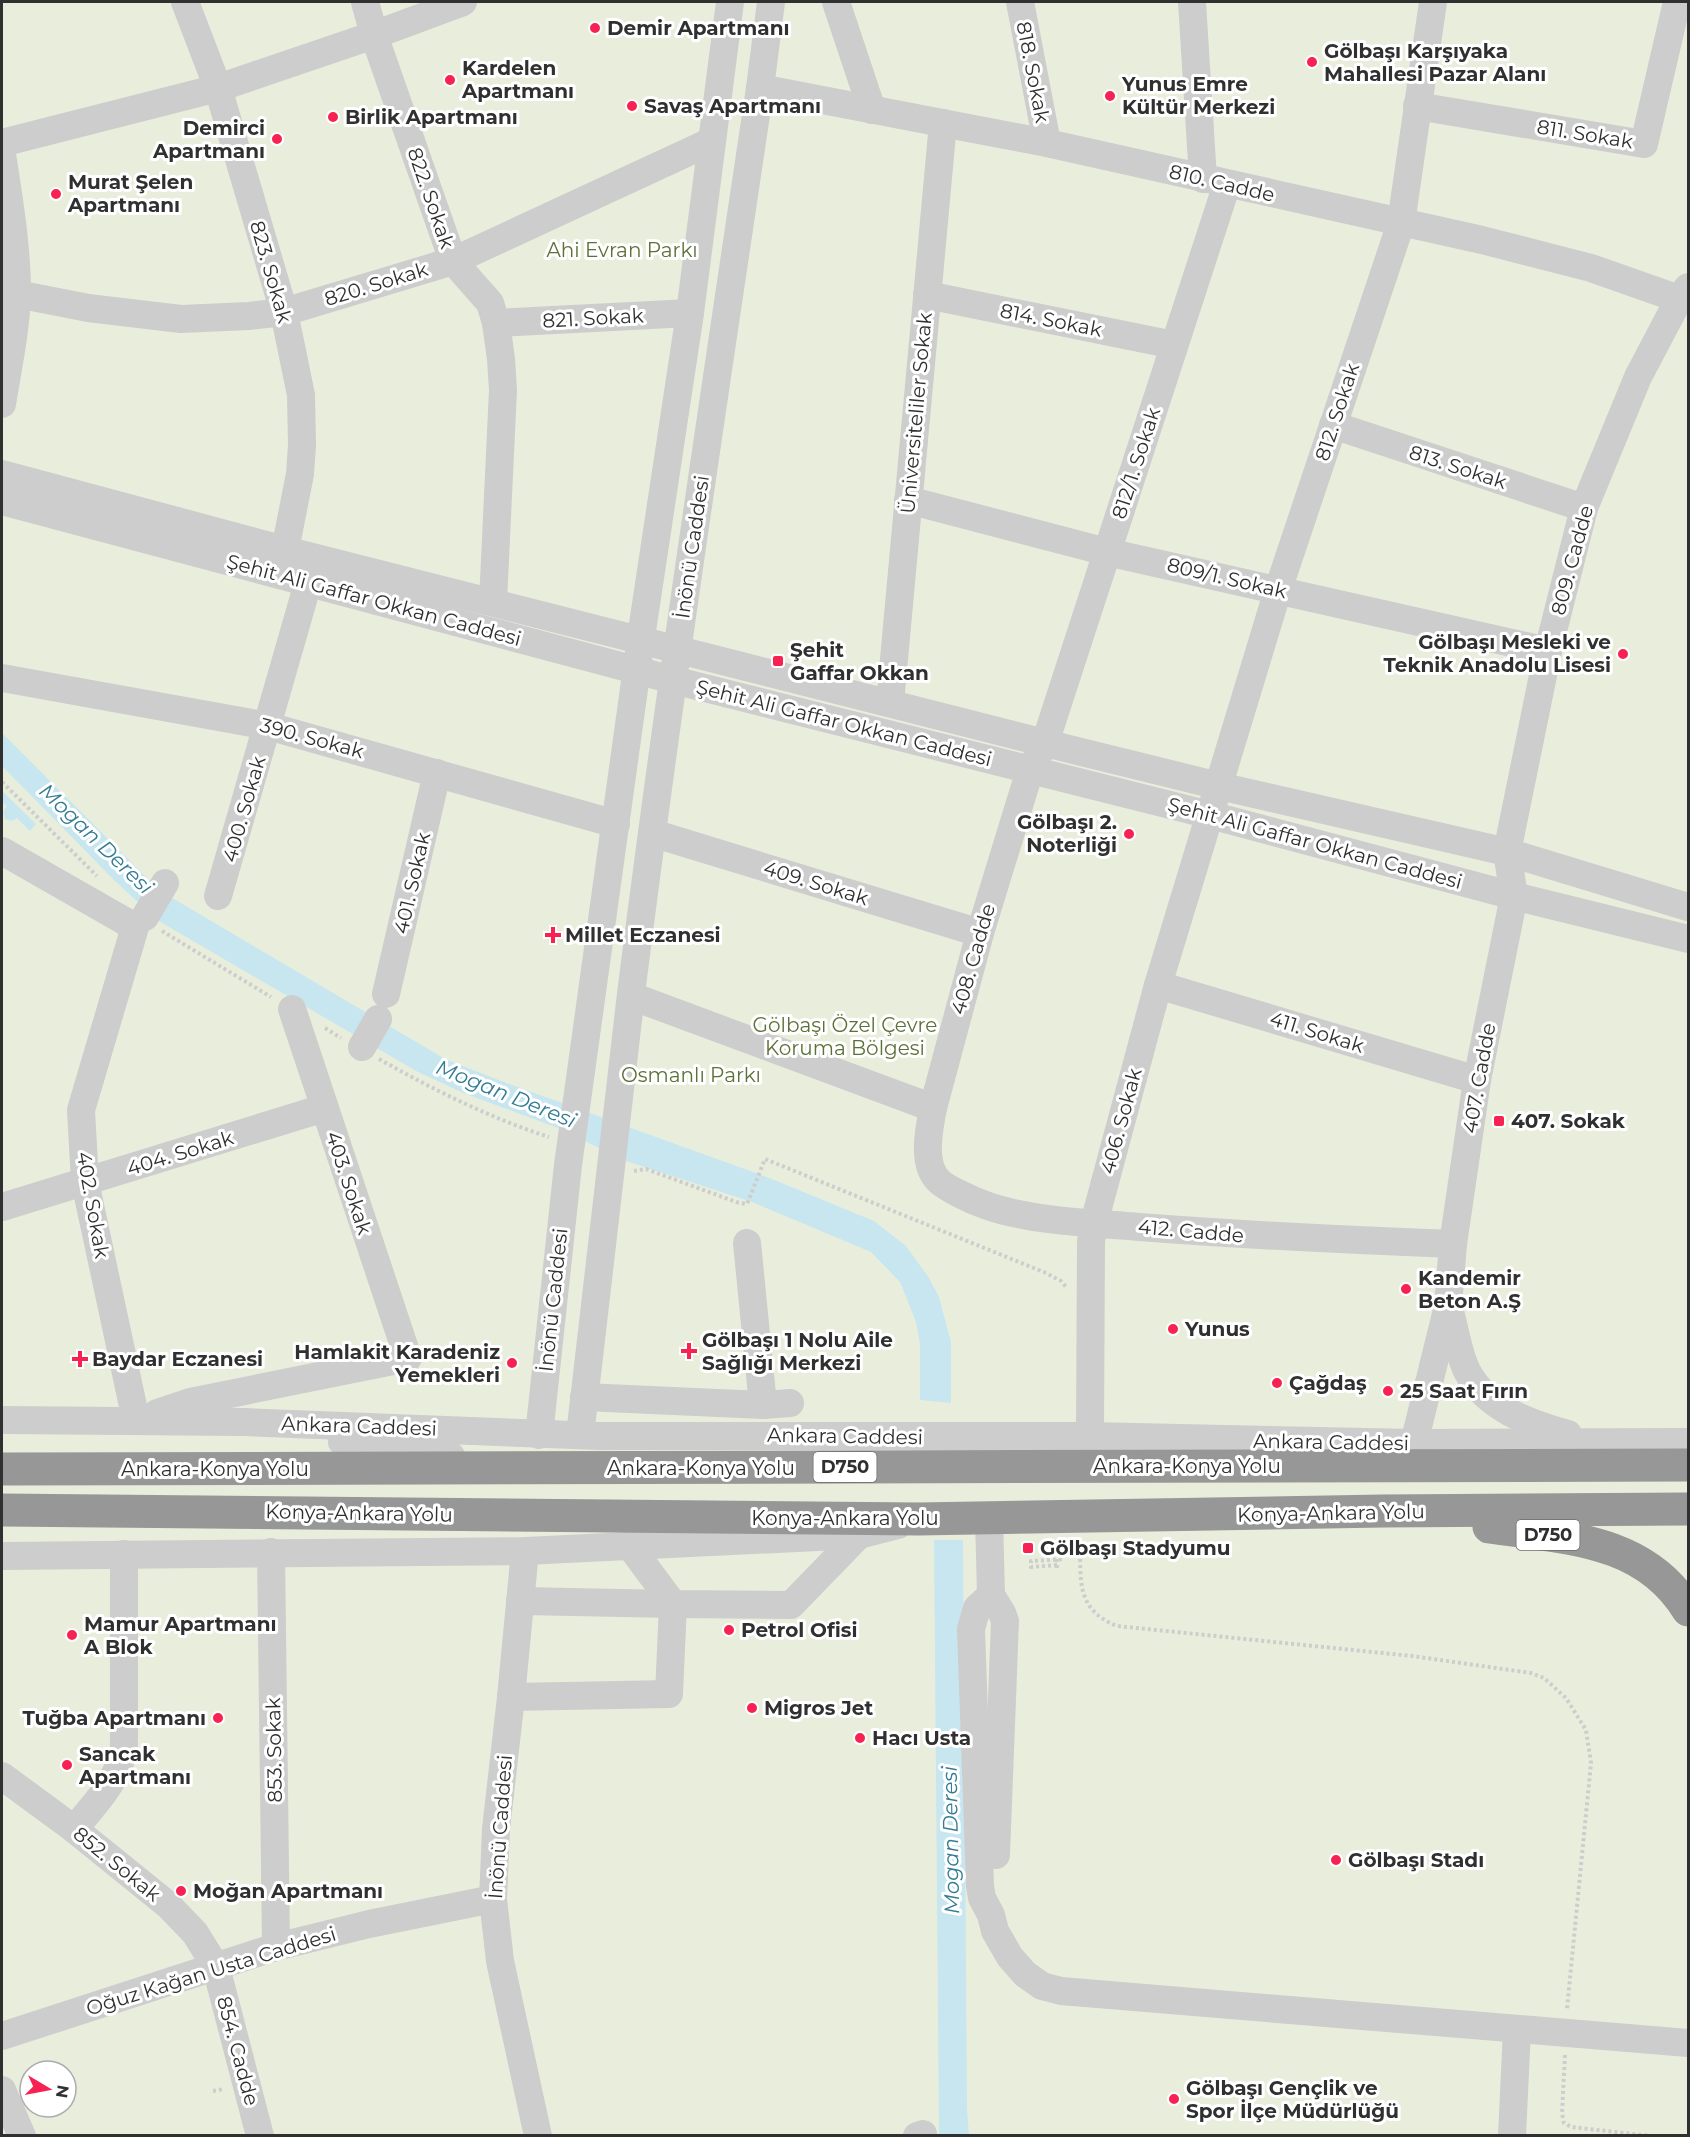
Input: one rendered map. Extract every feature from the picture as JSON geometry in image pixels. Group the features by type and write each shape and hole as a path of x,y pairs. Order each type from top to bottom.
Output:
{"highway":[{"name":"Ankara-Konya Yolu","path":"2,1469 1689,1465"},
{"name":"Konya-Ankara Yolu","path":"2,1510 989,1519 1383,1511 1689,1509"},
{"name":"D750","path":"1383,1511 1599,1545 1631,1556 1657,1572 1678,1592 1689,1610"}],"street":[{"name":"823. Sokak","path":"185,2 218,88 284,312 301,395 300,474 285,550"},
{"name":"822. Sokak","path":"365,2 453,261 490,303 496,322 503,390 493,602"},
{"path":"2,143 218,88 463,2"},
{"name":"İnönü Caddesi","path":"539,1435 580,1074 641,639 690,313 730,2"},
{"name":"İnönü Caddesi","path":"580,1435 584,1397 622,1173 621,1084 652,833 771,2"},
{"path":"836,2 872,110"},
{"name":"818. Sokak","path":"1020,2 1047,143"},
{"path":"1192,2 1215,181"},
{"name":"812. Sokak","path":"1209,815 1278,590 1401,222 1433,2"},
{"name":"811. Sokak","path":"1417,106 1644,144 1677,2"},
{"name":"810. Cadde","path":"760,88 1047,143 1482,240 1684,293"},
{"name":"Üniversiteliler Sokak","path":"890,703 943,123"},
{"name":"820. Sokak","path":"17,294 88,308 181,319 238,317 284,312 453,261 712,141"},
{"path":"2,154 13,229 17,294 14,330 2,404"},
{"name":"812/1. Sokak","path":"1045,743 1174,345 1215,181"},
{"name":"809. Cadde","path":"1507,852 1548,651 1584,508 1638,377 1684,293"},
{"name":"814. Sokak","path":"927,295 1174,345"},
{"name":"821. Sokak","path":"496,322 690,313"},
{"name":"813. Sokak","path":"1333,425 1584,508"},
{"name":"Şehit Ali Gaffar Okkan Caddesi","path":"2,474 285,550 1045,743 1219,786 1507,852 1689,907"},
{"name":"809/1. Sokak","path":"908,500 1107,552 1548,651"},
{"name":"Şehit Ali Gaffar Okkan Caddesi","path":"2,501 673,680 1689,939"},
{"name":"400. Sokak","path":"218,896 308,583"},
{"name":"390. Sokak","path":"2,678 268,726 616,824"},
{"name":"408. Cadde","path":"937,1179 929,1161 929,1129 933,1108 980,933 1030,770 1045,743"},
{"name":"401. Sokak","path":"360,1048 382,1006 437,773"},
{"name":"406. Sokak","path":"1090,1436 1091,1241 1094,1223 1158,985 1209,815"},
{"name":"409. Sokak","path":"652,833 980,933"},
{"name":"402. Sokak","path":"2,851 135,927 81,1110 81,1140 85,1182 136,1420"},
{"name":"407. Cadde","path":"1448,1306 1454,1244 1477,1080 1514,896 1507,852"},
{"path":"149,921 165,883"},
{"name":"411. Sokak","path":"1158,985 1477,1080"},
{"path":"631,996 933,1108"},
{"name":"403. Sokak","path":"136,1420 190,1402 408,1358 292,1009"},
{"path":"580,1074 621,1084"},
{"name":"404. Sokak","path":"2,1207 324,1108"},
{"path":"568,1165 622,1173"},
{"name":"412. Cadde","path":"937,1179 960,1194 986,1206 1042,1217 1249,1236 1454,1244"},
{"path":"584,1397 777,1404 747,1243"},
{"path":"1448,1306 1466,1369 1476,1385 1508,1411 1556,1431 1594,1442"},
{"path":"1414,1443 1448,1306"},
{"name":"Ankara Caddesi","path":"2,1420 183,1421 539,1435 1090,1436 1414,1443 1689,1442"},
{"path":"183,1421 539,1468"},
{"path":"2,1556 525,1551 859,1535 919,1519"},
{"path":"989,1519 991,1595 1005,1621 995,1891 991,1915 995,1931 1005,1949 1025,1974 1042,1986 1062,1991 1689,2043"},
{"path":"520,1601 791,1605 859,1535"},
{"path":"511,1696 669,1694 673,1604 630,1546"},
{"name":"İnönü Caddesi","path":"525,1551 496,1828 493,1899 500,1961 538,2136"},
{"name":"853. Sokak","path":"271,1552 276,1947"},
{"path":"74,1829 107,1790 116,1775 124,1750 124,1554"},
{"name":"852. Sokak","path":"2,1776 74,1829 182,1918 205,1947 216,1967"},
{"name":"Oğuz Kağan Usta Caddesi","path":"2,2036 276,1947 369,1924 493,1899"},
{"name":"854. Cadde","path":"216,1967 260,2136"},
{"path":"1512,2136 1517,2029"},
{"path":"2,2090 22,2136"}],"path":[{"path":"2,782 104,883"},
{"path":"149,921 292,1009 430,1089 517,1127 549,1138"},
{"path":"622,1173 646,1169 747,1204 765,1159 813,1179"},
{"path":"1057,1566 1031,1567 1031,1562 1065,1559"},
{"path":"1412,1656 1531,1672 1544,1678 1566,1698 1586,1731 1591,1763 1566,2019"},
{"path":"1565,2051 1562,2113 1564,2123 1571,2127 1651,2136"}],"green space":[{"name":"Gölbaşı Özel Çevre Koruma Bölgesi","path":"2,2 1688,2 1688,2135 2,2135"}],"water":[{"name":"Mogan Deresi","path":"2,733 152,883 169,896 445,1059 772,1179 874,1221 906,1246 929,1278 939,1297 951,1342 951,1403 920,1400 920,1344 916,1322 900,1282 871,1252 752,1202 620,1159 566,1131 461,1092 418,1072 157,920 113,879 2,766"},
{"path":"2,791 36,824 30,831 17,818 12,821 5,819 3,812 7,806 2,802"},
{"name":"Mogan Deresi","path":"934,1540 963,1540 969,2135 939,2135"}],"place":[{"name":"Demir Apartmanı","path":"595,28"},
{"name":"Gölbaşı Karşıyaka Mahallesi Pazar Alanı","path":"1312,62"},
{"name":"Kardelen Apartmanı","path":"450,80"},
{"name":"Yunus Emre Kültür Merkezi","path":"1110,96"},
{"name":"Savaş Apartmanı","path":"632,106"},
{"name":"Birlik Apartmanı","path":"333,117"},
{"name":"Demirci Apartmanı","path":"277,139"},
{"name":"Murat Şelen Apartmanı","path":"56,194"},
{"name":"Gölbaşı Mesleki ve Teknik Anadolu Lisesi","path":"1623,654"},
{"name":"Şehit Gaffar Okkan","path":"778,661"},
{"name":"Gölbaşı 2. Noterliği","path":"1129,834"},
{"name":"Millet Eczanesi","path":"553,935"},
{"name":"407. Sokak","path":"1499,1121"},
{"name":"Kandemir Beton A.Ş","path":"1406,1289"},
{"name":"Yunus","path":"1173,1329"},
{"name":"Gölbaşı 1 Nolu Aile Sağlığı Merkezi","path":"689,1351"},
{"name":"Baydar Eczanesi","path":"80,1359"},
{"name":"Hamlakit Karadeniz Yemekleri","path":"512,1363"},
{"name":"Çağdaş","path":"1277,1383"},
{"name":"25 Saat Fırın","path":"1388,1391"},
{"name":"Gölbaşı Stadyumu","path":"1028,1548"},
{"name":"Petrol Ofisi","path":"729,1630"},
{"name":"Mamur Apartmanı A Blok","path":"72,1635"},
{"name":"Migros Jet","path":"752,1708"},
{"name":"Tuğba Apartmanı","path":"218,1718"},
{"name":"Hacı Usta","path":"860,1738"},
{"name":"Sancak Apartmanı","path":"67,1765"},
{"name":"Gölbaşı Stadı","path":"1336,1860"},
{"name":"Moğan Apartmanı","path":"181,1891"},
{"name":"Gölbaşı Gençlik ve Spor İlçe Müdürlüğü","path":"1174,2099"}],"park label":[{"name":"Ahi Evran Parkı","path":"622,250"},
{"name":"Osmanlı Parkı","path":"691,1075"}]}
